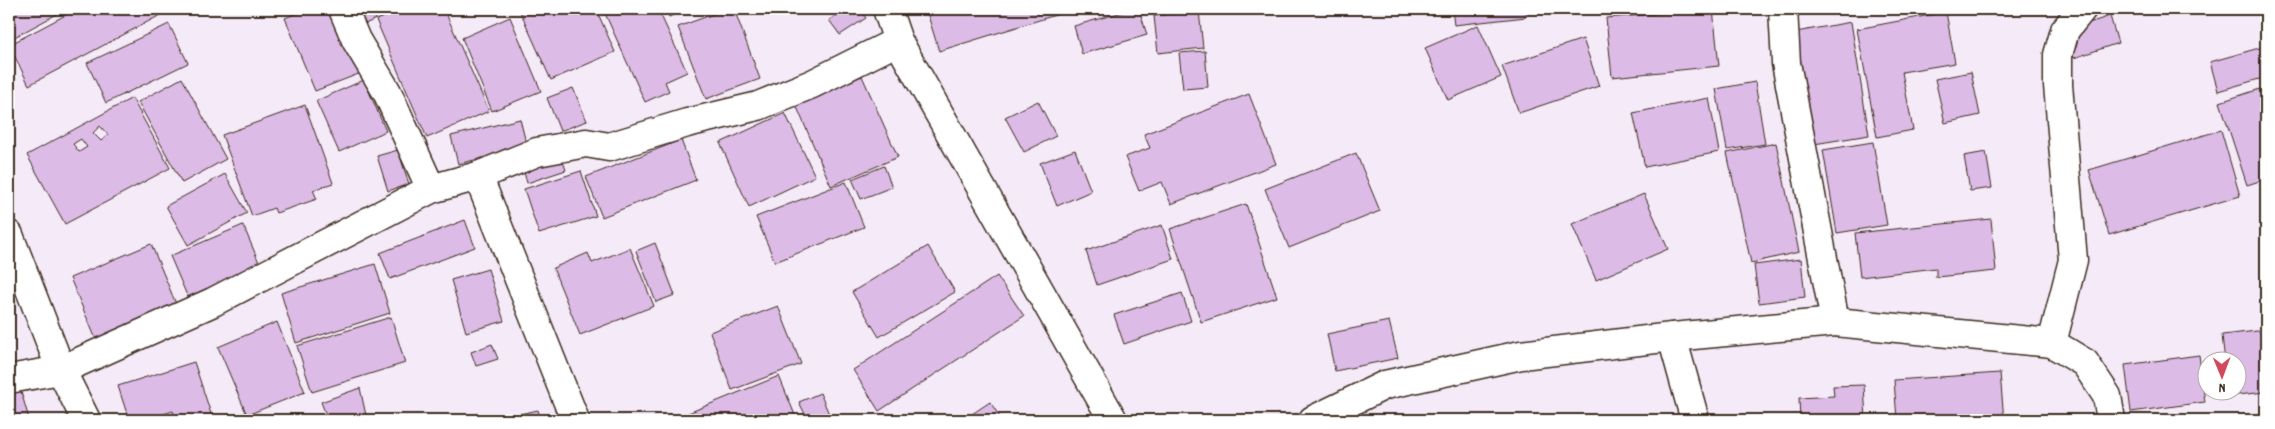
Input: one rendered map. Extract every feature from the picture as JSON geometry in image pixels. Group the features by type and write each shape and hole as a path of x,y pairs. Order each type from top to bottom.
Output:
{"street":[{"path":"342,9 356,40 387,92 431,189"},
{"path":"887,9 898,41 1111,420"},
{"path":"1783,9 1786,63 1835,322"},
{"path":"2052,343 2073,260 2058,85 2058,55 2065,30 2082,9"},
{"path":"9,379 61,370 213,302 431,189 478,176 537,152 586,142 609,147 687,123 758,106 812,84 898,41"},
{"path":"478,176 575,420"},
{"path":"9,235 61,370 86,420"},
{"path":"1313,420 1385,385 1521,355 1672,336 1835,322 2052,343 2086,363 2107,396 2111,420"},
{"path":"1672,336 1695,420"}],"building":[{"path":"9,9 57,9 59,13 9,40"},
{"path":"77,9 167,9 168,11 29,85 9,45"},
{"path":"307,9 334,9 361,73 315,91 285,18"},
{"path":"351,9 372,9 376,19 358,27"},
{"path":"403,9 444,9 489,111 427,138 376,20"},
{"path":"519,9 596,9 615,52 551,80"},
{"path":"603,9 658,9 687,72 665,82 669,91 645,102"},
{"path":"666,9 686,9 669,17"},
{"path":"727,9 734,9 760,79 706,99 678,27"},
{"path":"846,9 860,9 866,18 840,35 829,20"},
{"path":"926,9 1075,9 939,51"},
{"path":"1133,9 1139,9 1147,35 1082,54 1074,26"},
{"path":"1452,9 1526,9 1526,17 1454,25"},
{"path":"1532,9 1576,9 1532,12"},
{"path":"1713,9 1719,66 1612,77 1606,18"},
{"path":"1199,11 1203,48 1158,53 1154,16"},
{"path":"1946,12 1955,63 1902,72 1913,130 1877,137 1857,29"},
{"path":"2110,16 2118,43 2074,58 2065,31"},
{"path":"510,17 541,91 492,111 462,38"},
{"path":"1851,22 1869,135 1814,144 1796,32"},
{"path":"169,24 188,63 106,103 87,63"},
{"path":"1478,25 1501,77 1448,100 1425,48"},
{"path":"1583,39 1599,86 1519,113 1502,66"},
{"path":"2266,46 2266,77 2218,91 2210,62"},
{"path":"1205,51 1208,87 1183,89 1179,53"},
{"path":"1971,72 1980,115 1945,123 1935,79"},
{"path":"862,76 898,157 831,186 796,105"},
{"path":"182,78 226,159 182,183 138,102"},
{"path":"364,80 386,131 339,152 316,101"},
{"path":"1755,82 1765,144 1727,150 1716,89"},
{"path":"2266,87 2266,179 2247,185 2220,102"},
{"path":"573,88 587,121 560,131 547,98"},
{"path":"1249,94 1276,164 1171,204 1162,182 1139,191 1125,157 1150,148 1144,134"},
{"path":"132,98 170,168 65,224 27,155","holes":["100,126 108,135 101,141 93,133","81,139 87,147 79,152 73,144"]},
{"path":"1709,98 1719,152 1645,167 1633,113"},
{"path":"1038,101 1056,136 1024,152 1005,117"},
{"path":"305,105 333,183 313,190 317,199 276,213 274,208 252,216 222,135"},
{"path":"785,113 815,176 749,207 720,143"},
{"path":"520,119 527,147 458,164 451,136"},
{"path":"2221,130 2240,196 2109,235 2089,170"},
{"path":"681,140 696,180 602,217 586,177"},
{"path":"1873,142 1887,225 1837,233 1823,150"},
{"path":"1776,143 1799,252 1751,263 1727,153"},
{"path":"398,150 409,184 388,191 377,156"},
{"path":"1075,150 1091,191 1057,206 1040,163"},
{"path":"1986,152 1992,188 1970,191 1964,156"},
{"path":"560,153 566,170 527,183 522,165"},
{"path":"1356,153 1380,211 1289,248 1265,189"},
{"path":"884,166 892,187 861,199 852,179"},
{"path":"581,171 596,216 539,234 524,189"},
{"path":"225,174 247,213 188,245 166,206"},
{"path":"846,182 864,227 775,262 756,217"},
{"path":"1644,194 1668,249 1596,280 1572,224"},
{"path":"1246,204 1277,297 1201,322 1170,229"},
{"path":"1991,219 1996,271 1936,277 1936,268 1860,277 1855,233"},
{"path":"465,220 475,247 390,279 380,253"},
{"path":"243,225 261,267 188,298 170,256"},
{"path":"1162,225 1173,259 1097,285 1086,251"},
{"path":"655,243 675,295 656,302 636,251"},
{"path":"151,244 179,311 98,344 70,278"},
{"path":"928,246 955,292 879,337 852,292"},
{"path":"630,248 654,306 580,335 553,268 588,253 592,263"},
{"path":"1801,259 1805,297 1759,303 1754,265"},
{"path":"375,264 390,313 296,343 281,293"},
{"path":"488,269 504,321 466,332 451,280"},
{"path":"997,276 1024,316 879,411 853,370"},
{"path":"1182,293 1191,321 1124,344 1114,315"},
{"path":"778,306 801,364 732,390 710,332"},
{"path":"391,317 405,363 312,392 297,346"},
{"path":"1389,321 1398,358 1335,371 1327,334"},
{"path":"277,322 305,392 247,415 218,347"},
{"path":"2266,330 2266,392 2248,394 2248,352 2224,352 2222,335"},
{"path":"492,344 498,359 476,366 471,352"},
{"path":"2198,355 2198,402 2205,402 2131,412 2125,365"},
{"path":"194,362 213,420 176,420 173,411 144,420 129,420 118,386"},
{"path":"2000,373 2004,420 1897,420 1894,380"},
{"path":"779,376 797,420 671,420"},
{"path":"1864,385 1866,420 1800,420 1799,398 1834,396 1833,386"},
{"path":"20,388 29,419 9,420 9,392"},
{"path":"360,388 367,420 328,420 321,402"},
{"path":"820,393 829,414 815,420 808,420 799,402"},
{"path":"990,402 1002,420 963,420"},
{"path":"538,410 541,420 517,420 515,415"}]}
